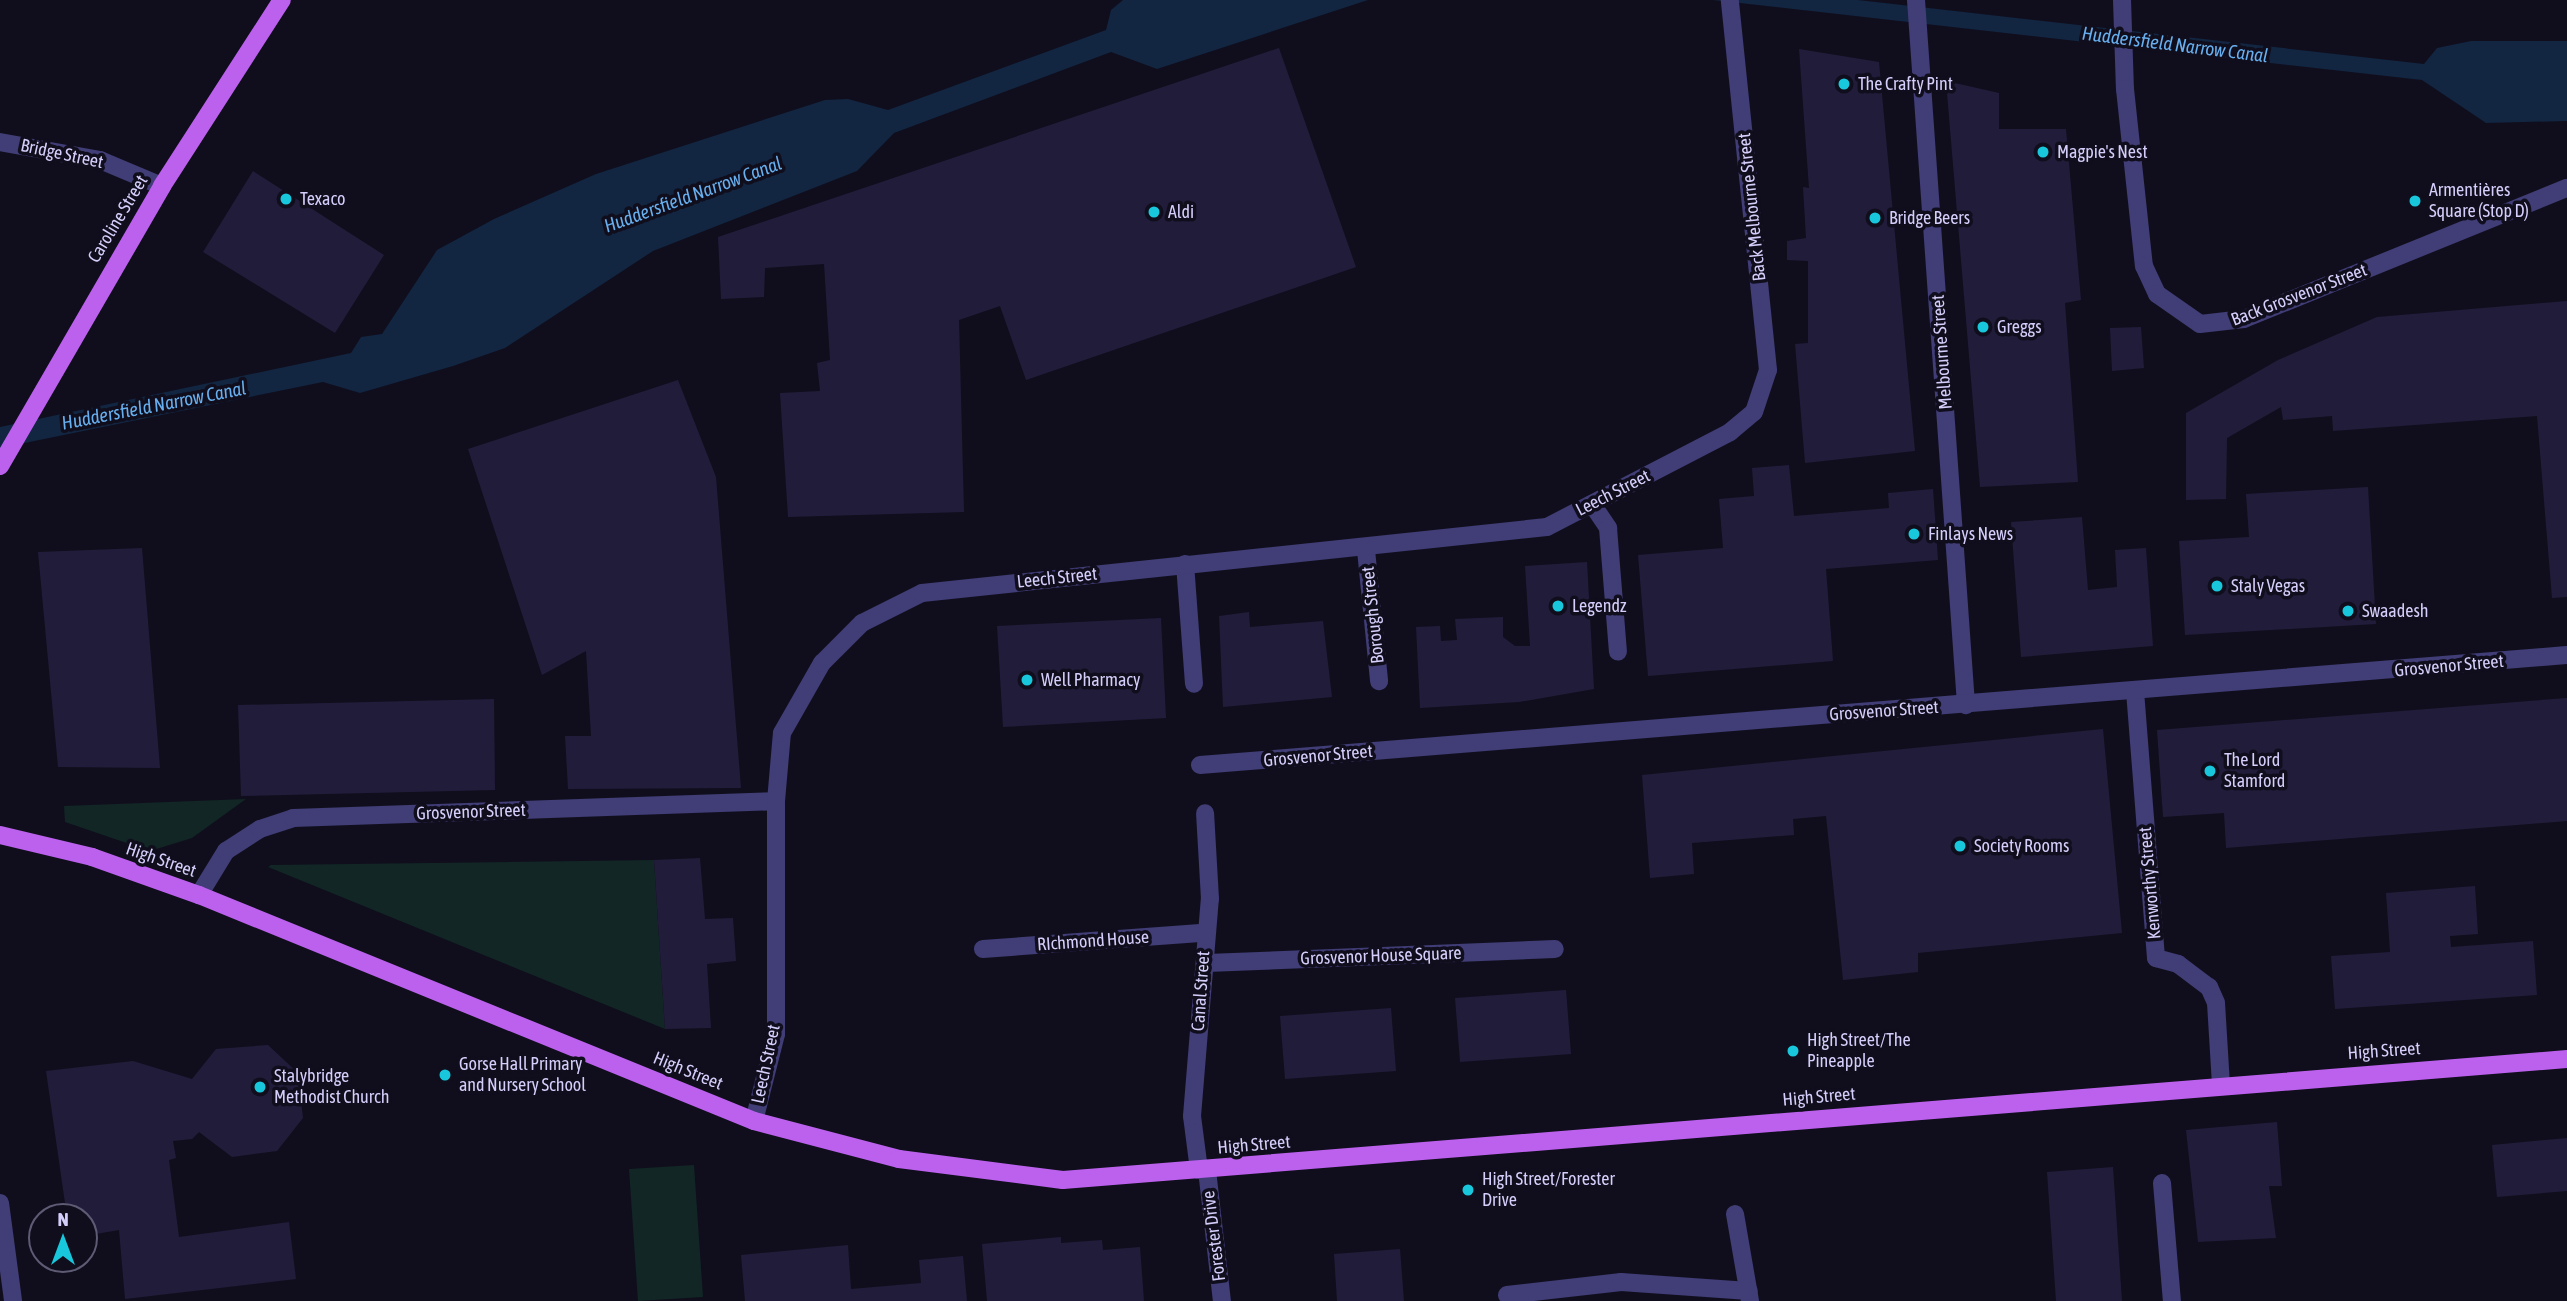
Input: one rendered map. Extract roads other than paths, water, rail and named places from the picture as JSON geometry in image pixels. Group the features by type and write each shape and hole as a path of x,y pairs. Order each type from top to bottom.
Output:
{"main road":[{"name":"Caroline Street","path":"0,466 162,186 282,0"},
{"name":"High Street","path":"0,835 92,857 199,895 754,1121 899,1159 1063,1180 2221,1084 2567,1059"}],"street":[{"name":"Back Melbourne Street","path":"1730,0 1768,370 1754,412"},
{"name":"Melbourne Street","path":"1916,0 1966,705"},
{"name":"Back Grosvenor Street","path":"2122,3 2125,89 2148,283 2177,312 2200,324 2244,319 2567,188"},
{"name":"Bridge Street","path":"0,142 100,160 162,186"},
{"name":"Leech Street","path":"754,1121 776,1034 776,801 782,733 822,663 862,623 922,593 1185,564 1366,550 1547,527 1730,432 1754,412"},
{"path":"1592,504 1608,528 1618,652"},
{"name":"Borough Street","path":"1366,550 1379,681"},
{"path":"1185,564 1194,684"},
{"name":"Grosvenor Street","path":"1200,765 2567,655"},
{"name":"Kenworthy Street","path":"2135,691 2156,958 2178,964 2209,987 2216,1003 2221,1084"},
{"name":"Grosvenor Street","path":"199,895 226,851 260,829 293,818 776,801"},
{"name":"Canal Street","path":"1203,1170 1192,1116 1207,963 1203,933 1210,899 1205,813"},
{"name":"RIchmond House","path":"983,949 1203,933"},
{"name":"Grosvenor House Square","path":"1207,963 1555,949"},
{"name":"Forester Drive","path":"1203,1170 1222,1301"},
{"path":"2162,1183 2172,1301"},
{"path":"0,1203 13,1301"},
{"path":"1507,1295 1621,1282 1749,1296 1735,1214"}],"water":[{"name":"Huddersfield Narrow Canal","path":"1123,0 1368,0 1157,69 1111,52 894,133 857,171 653,251 505,348 453,366 360,393 323,382 0,448 0,427 351,353 361,337 382,334 437,250 494,219 596,174 825,100 848,99 888,110 1106,30 1111,10"},
{"name":"Huddersfield Narrow Canal","path":"1713,0 1858,0 2424,64 2437,48 2471,41 2567,41 2567,121 2486,123 2422,80"}],"place":[{"name":"The Crafty Pint","path":"1844,84"},
{"name":"Magpie's Nest","path":"2043,152"},
{"name":"Texaco","path":"286,199"},
{"name":"Armentières Square (Stop D)","path":"2415,201"},
{"name":"Aldi","path":"1154,212"},
{"name":"Bridge Beers","path":"1875,218"},
{"name":"Greggs","path":"1983,327"},
{"name":"Finlays News","path":"1914,534"},
{"name":"Staly Vegas","path":"2217,586"},
{"name":"Legendz","path":"1558,606"},
{"name":"Swaadesh","path":"2348,611"},
{"name":"Well Pharmacy","path":"1027,680"},
{"name":"The Lord Stamford","path":"2210,771"},
{"name":"Society Rooms","path":"1960,846"},
{"name":"High Street/The Pineapple","path":"1793,1051"},
{"name":"Gorse Hall Primary and Nursery School","path":"445,1075"},
{"name":"Stalybridge Methodist Church","path":"260,1087"},
{"name":"High Street/Forester Drive","path":"1468,1190"}]}
